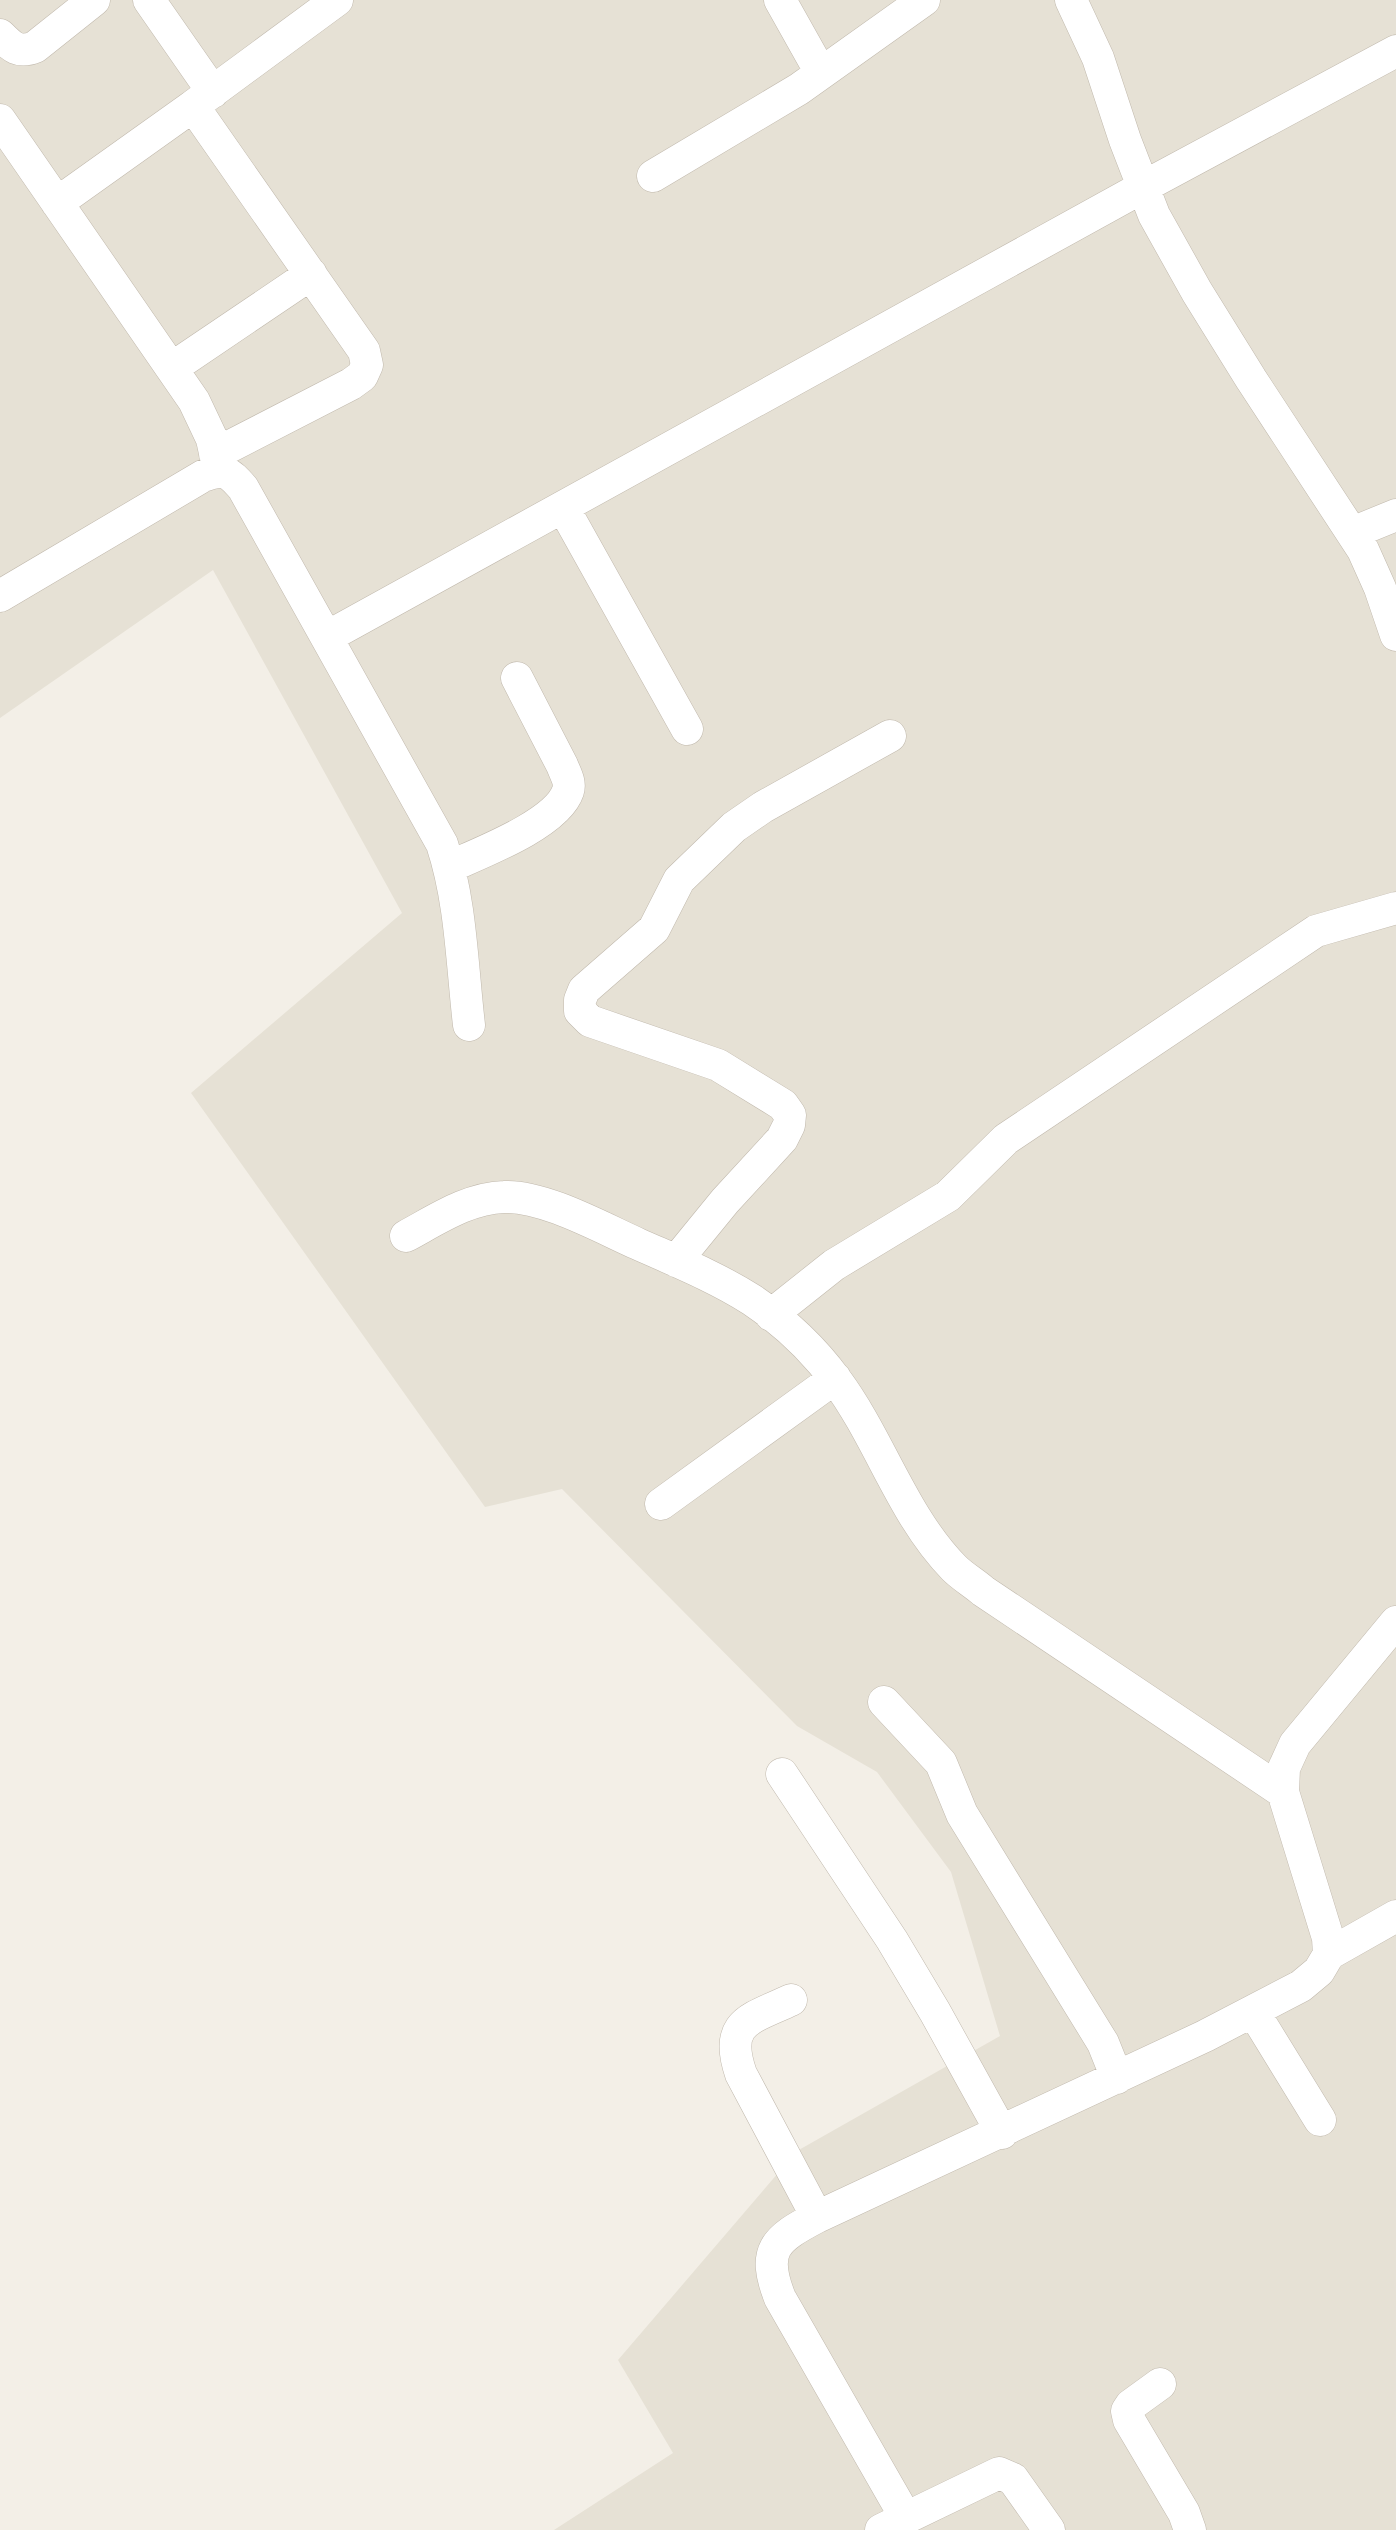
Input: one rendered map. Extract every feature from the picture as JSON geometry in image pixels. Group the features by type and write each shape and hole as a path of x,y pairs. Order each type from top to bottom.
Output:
{"street":[{"path":"0,596 204,476 217,462 351,384 362,376 368,365 364,351 312,274 203,99 149,0"},
{"path":"57,203 337,0"},
{"path":"780,0 821,73"},
{"path":"653,176 763,112 924,0"},
{"path":"1071,0 1098,58 1154,215 1198,292 1363,550 1396,635"},
{"path":"0,34 13,48 28,50 90,1"},
{"path":"327,637 1143,187 1396,51"},
{"path":"0,120 172,368 205,421 217,462 243,488 442,844 449,867 469,1024"},
{"path":"172,368 312,274"},
{"path":"564,507 687,729"},
{"path":"1352,533 1396,515"},
{"path":"449,867 530,829 562,801 569,789 562,765 517,678"},
{"path":"676,1261 725,1201 782,1139 789,1125 790,1115 783,1105 718,1065 590,1021 580,1012 580,1000 584,990 654,929 679,880 734,827 763,807 890,736"},
{"path":"771,1315 834,1265 948,1196 1006,1139 1316,931 1396,908"},
{"path":"406,1236 469,1204 504,1196 543,1204 575,1216 676,1261 752,1300 785,1326 835,1378 855,1407 906,1501 930,1539 955,1569 1283,1792"},
{"path":"661,1504 835,1378"},
{"path":"1329,1954 1323,1920 1283,1792 1284,1768 1295,1744 1396,1622"},
{"path":"884,1702 930,1748 941,1763 962,1814 1103,2043 1116,2078"},
{"path":"782,1774 891,1940 935,2012 1002,2133"},
{"path":"1049,2530 1013,2479 999,2473 894,2524 771,2277 770,2259 777,2245 793,2230 817,2217 1002,2133 1301,1986 1319,1971 1329,1954 1396,1916"},
{"path":"791,2000 749,2020 739,2030 733,2050 741,2074 817,2217"},
{"path":"1253,2011 1320,2120"},
{"path":"1160,2384 1131,2405 1127,2412 1129,2420 1184,2513 1190,2530"}],"shaded area":[{"path":"0,0 1396,0 1396,2530 554,2530 673,2453 618,2360 797,2151 1000,2036 951,1872 877,1772 797,1726 562,1489 485,1507 191,1093 402,913 213,570 0,718"}]}
